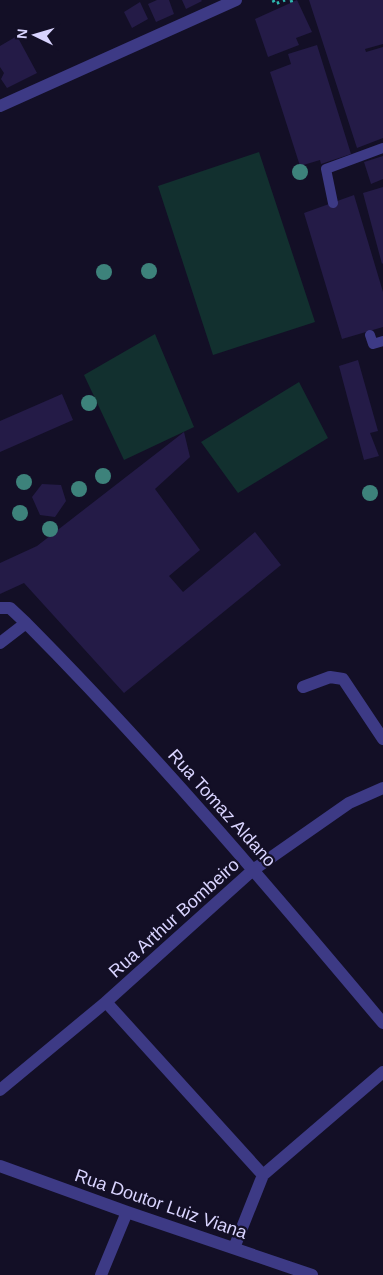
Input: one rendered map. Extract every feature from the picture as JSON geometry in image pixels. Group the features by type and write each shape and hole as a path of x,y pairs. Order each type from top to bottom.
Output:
{"street":[{"path":"0,106 236,0"},
{"name":"Rua Tomaz Aldano","path":"0,608 10,608 26,622 108,706 253,870 383,1024"},
{"path":"0,643 26,622"},
{"path":"302,687 330,677 344,679 383,739"},
{"name":"Rua Arthur Bombeiro","path":"0,1090 106,1002 253,870 349,802 383,788"},
{"path":"106,1002 263,1175"},
{"path":"234,1248 263,1175 383,1072"},
{"name":"Rua Doutor Luiz Viana","path":"0,1166 127,1212 312,1275"},
{"path":"101,1275 127,1212"}],"lane":[{"path":"333,203 326,170 383,148"},
{"path":"370,335 373,344 383,341"}],"path":[{"path":"273,0 275,4 285,0"}],"green space":[{"path":"259,152 315,322 213,355 158,186"},
{"path":"155,334 194,427 124,460 84,375"},
{"path":"299,382 328,438 238,493 201,442"}],"building":[{"path":"157,0 169,0 174,14 156,22 148,4"},
{"path":"182,0 201,0 202,1 186,9"},
{"path":"297,0 312,32 296,38 299,45 268,57 255,19"},
{"path":"309,0 383,0 383,44 365,49 366,52 383,47 383,138 357,148"},
{"path":"140,2 148,19 132,28 124,12"},
{"path":"17,36 37,73 7,88 1,79 4,73 0,67 0,46"},
{"path":"317,45 351,154 321,164 320,160 300,166 270,72 291,64 288,54"},
{"path":"383,156 383,179 371,184 364,162"},
{"path":"383,187 383,263 382,264 363,193"},
{"path":"354,195 383,292 383,327 342,339 304,213"},
{"path":"358,360 378,431 370,433 379,456 364,460 339,366"},
{"path":"62,394 73,420 0,452 0,421"},
{"path":"184,432 190,457 155,489 200,550 169,576 183,592 255,532 281,565 124,693 24,583 0,594 0,563 37,546"},
{"path":"42,484 61,485 66,501 55,517 40,515 32,497"}]}
